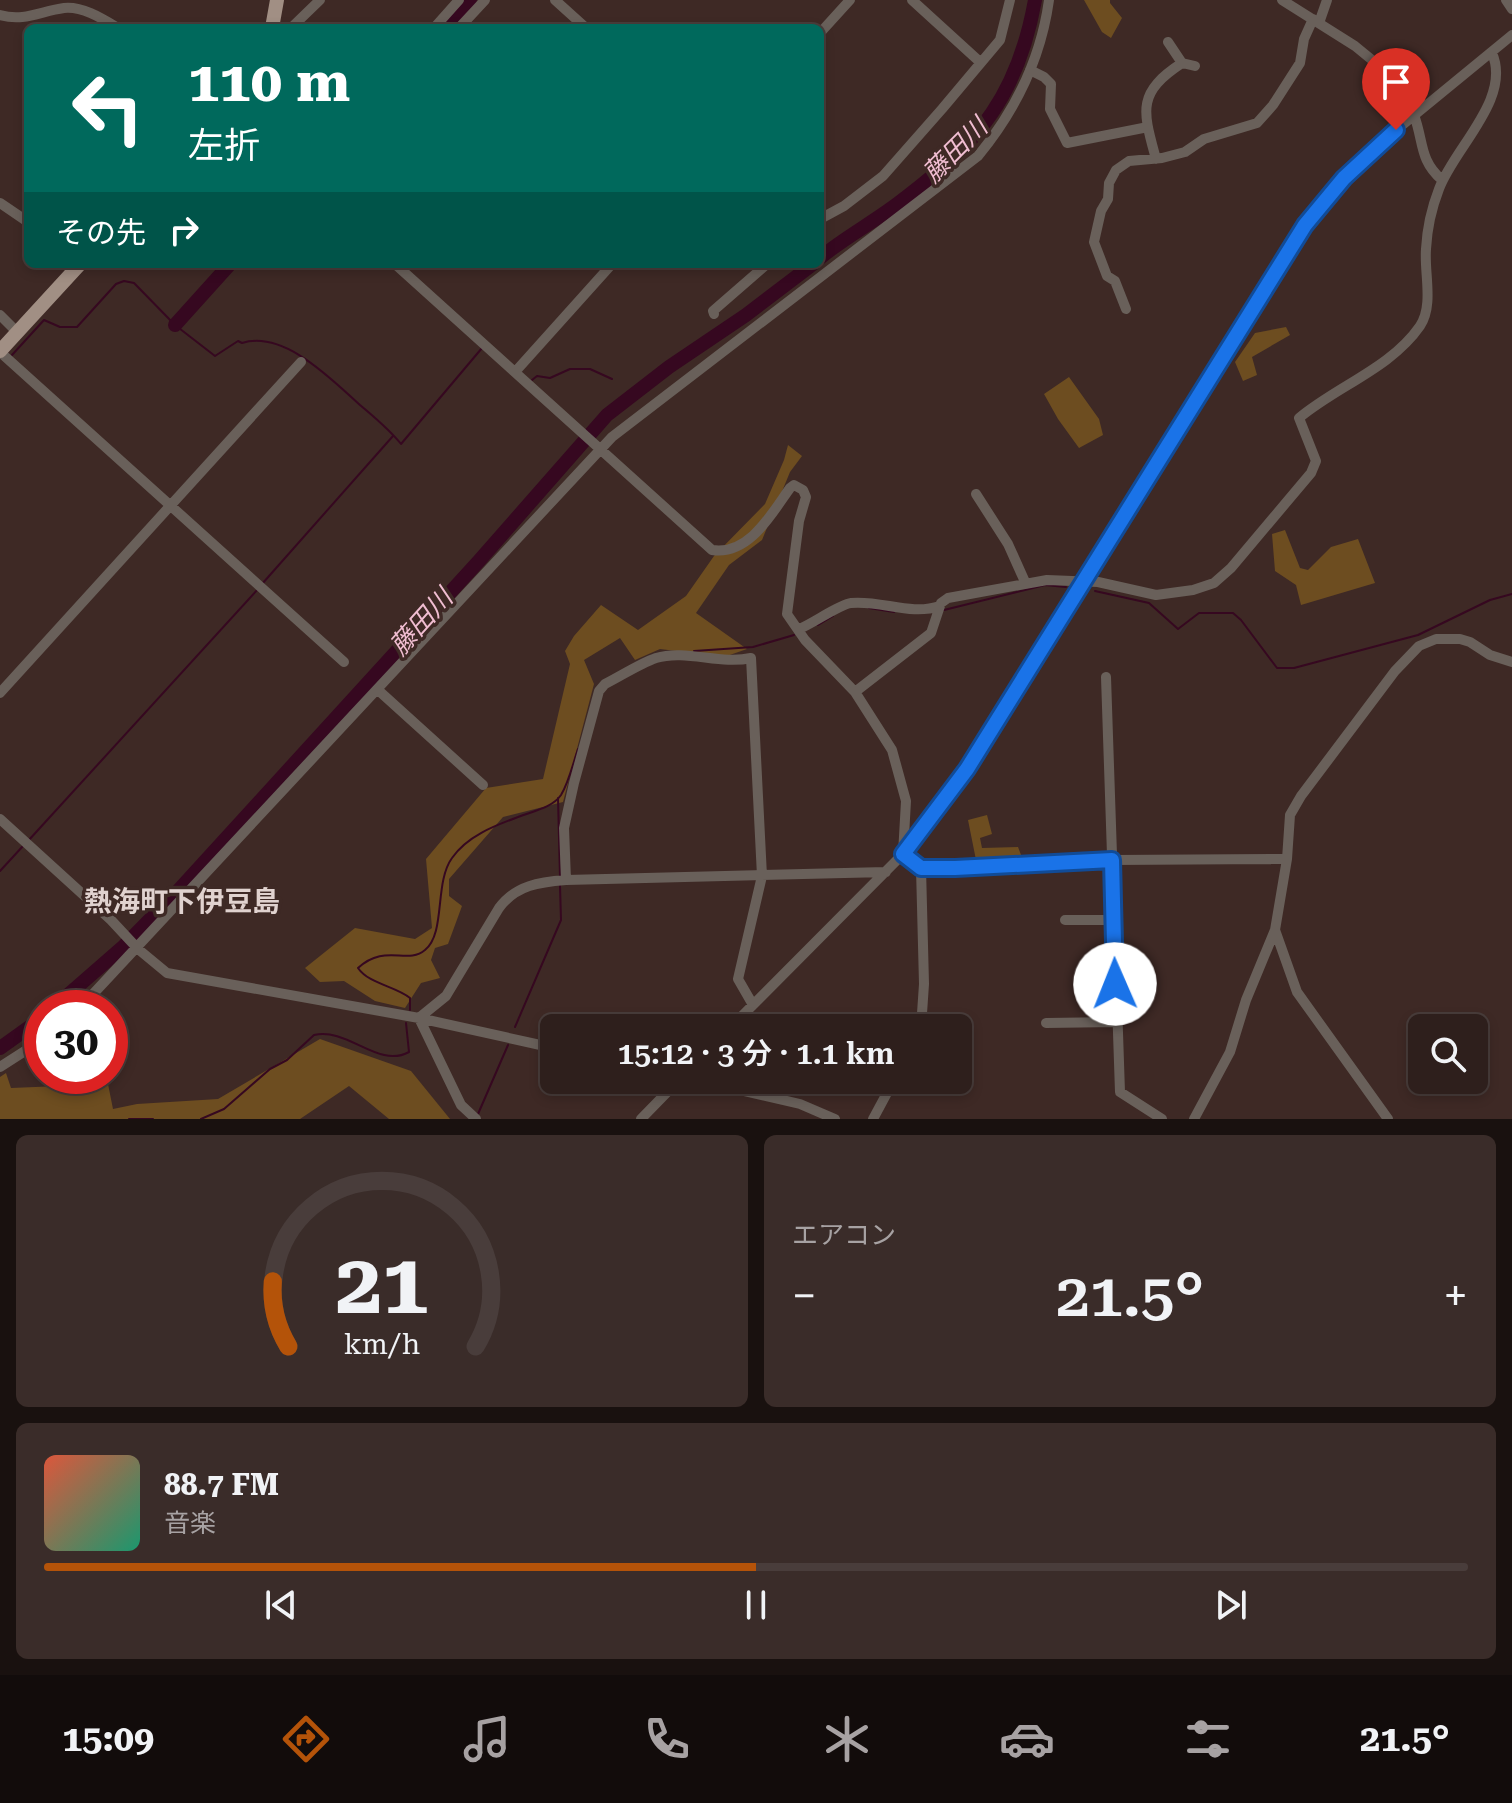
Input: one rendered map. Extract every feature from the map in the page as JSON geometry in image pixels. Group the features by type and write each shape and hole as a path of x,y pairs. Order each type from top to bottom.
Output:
{"main road":[{"path":"273,24 277,0"},
{"path":"0,351 76,268"}],"street":[{"path":"295,24 320,0"},
{"path":"438,24 459,0"},
{"path":"463,24 485,0"},
{"path":"555,0 582,24"},
{"path":"824,29 850,0"},
{"path":"912,0 980,62"},
{"path":"824,217 844,206 883,176 1000,40 1010,0"},
{"path":"98,990 612,437 978,156 1002,126 1030,70 1046,21 1049,0"},
{"path":"1282,0 1355,46 1424,106"},
{"path":"1126,309 1115,281 1107,276 1094,242 1101,211 1108,199 1109,183 1116,170 1129,161 1185,152 1204,139 1257,123 1273,105 1300,63 1304,39 1327,0"},
{"path":"1506,0 1512,9"},
{"path":"0,15 20,19 65,8 90,13 111,24"},
{"path":"744,1014 903,854 967,769 1305,225 1344,178 1424,106 1512,35"},
{"path":"1168,42 1182,63 1195,66"},
{"path":"855,692 931,633 945,600 970,592 1047,580 1098,582 1169,595 1214,583 1231,568 1311,473 1316,461 1299,418 1374,368 1417,330 1427,315 1426,249 1437,193 1492,97 1498,67 1492,53"},
{"path":"1156,159 1148,127 1151,90 1162,76 1182,63"},
{"path":"1030,70 1051,84 1050,109 1067,143 1148,127"},
{"path":"1414,115 1425,160 1442,180"},
{"path":"0,203 24,219"},
{"path":"399,268 712,550 730,548 761,530 790,488 794,485 802,488 806,497 799,521 787,610 789,620 855,692 892,750 906,801 903,854"},
{"path":"515,372 608,268"},
{"path":"714,314 713,311 762,268"},
{"path":"0,315 17,332"},
{"path":"0,351 344,662"},
{"path":"0,693 301,362"},
{"path":"976,494 1008,544 1026,584"},
{"path":"799,629 819,621 847,603 920,611 940,606"},
{"path":"1194,1119 1230,1052 1246,1000 1275,930 1287,859 1290,815 1410,653 1419,646 1449,638 1470,642 1490,655 1512,662"},
{"path":"566,880 564,828 599,691 615,674 657,657 729,661 751,658 762,876 738,979 753,1005"},
{"path":"1106,677 1120,1092 1162,1119"},
{"path":"378,690 483,785"},
{"path":"0,819 167,973 419,1018 540,1045"},
{"path":"903,854 921,868 1112,860 1287,859"},
{"path":"921,868 922,1014"},
{"path":"419,1018 446,996 506,898 519,889 541,882 886,872"},
{"path":"1065,920 1113,920"},
{"path":"1275,930 1297,992 1388,1119"},
{"path":"419,1018 461,1105 476,1119"},
{"path":"1046,1023 1116,1022"},
{"path":"0,1067 24,1052"},
{"path":"641,1119 665,1094"},
{"path":"757,1094 800,1104 829,1117"},
{"path":"873,1119 886,1094"}],"shaded area":[{"path":"1084,0 1110,0 1122,18 1111,38 1102,32"},
{"path":"1286,327 1290,335 1252,357 1257,375 1243,381 1235,362 1255,333"},
{"path":"1069,377 1099,419 1103,435 1079,448 1044,394"},
{"path":"788,445 802,456 790,472 762,540 729,565 696,613 747,649 724,657 660,649 635,660 620,638 584,660 594,684 563,802 503,817 449,879 449,896 462,906 448,944 435,948 431,960 440,978 421,983 405,1008 375,1001 344,981 320,982 305,968 355,928 415,939 432,928 426,859 486,788 543,779 570,664 565,651 574,636 601,605 638,630 686,596 714,556 765,504"},
{"path":"1285,530 1300,568 1308,570 1331,547 1358,539 1375,583 1301,605 1296,585 1275,571 1272,534"},
{"path":"987,815 992,834 980,838 982,848 1018,847 1023,860 976,860 968,820"},
{"path":"320,1039 411,1071 450,1119 389,1119 349,1086 300,1119 0,1119 0,1077 6,1073 11,1088 24,1087 24,1094 110,1094 113,1109 137,1104 218,1099"}],"waterway":[{"path":"449,24 470,0"},
{"name":"藤田川","path":"824,255 905,198 975,135 992,113 1018,63 1035,0"},
{"path":"175,325 226,268"},
{"name":"藤田川","path":"74,990 124,946 177,892 478,562 607,415 808,268"},
{"path":"12,355 44,320 60,327 77,327 116,284 124,281 134,283 175,325 215,356 238,341 258,341 274,344 306,359 401,444 482,348"},
{"path":"532,380 537,376 550,378 570,369 590,369 612,379"},
{"path":"262,584 393,436"},
{"path":"944,610 1045,585 1066,587"},
{"path":"28,841 258,589"},
{"path":"1095,591 1149,603 1178,629 1199,613 1233,613 1277,668 1294,668 1418,635 1490,600 1512,594"},
{"path":"869,608 894,612"},
{"path":"818,625 833,616"},
{"path":"694,651 753,647 794,635"},
{"path":"410,1010 410,998 369,978 358,968 377,957 411,956 425,950 436,932 443,881 458,850 500,824 553,803 561,795 578,749"},
{"path":"558,798 560,876"},
{"path":"0,871 23,846"},
{"path":"515,1027 561,920 560,886"},
{"path":"201,1119 224,1109 314,1035 339,1037 374,1052 397,1056 409,1052 406,1023"},
{"name":"藤田川","path":"0,1048 24,1031"},
{"path":"478,1114 508,1045"},
{"path":"129,1119 153,1119"}],"district":[{"name":"熱海町下伊豆島","path":"182,901"}],"route":[{"path":"1115,984 1112,860 921,868 903,854 967,769 1305,225 1344,178 1396,130"}]}
